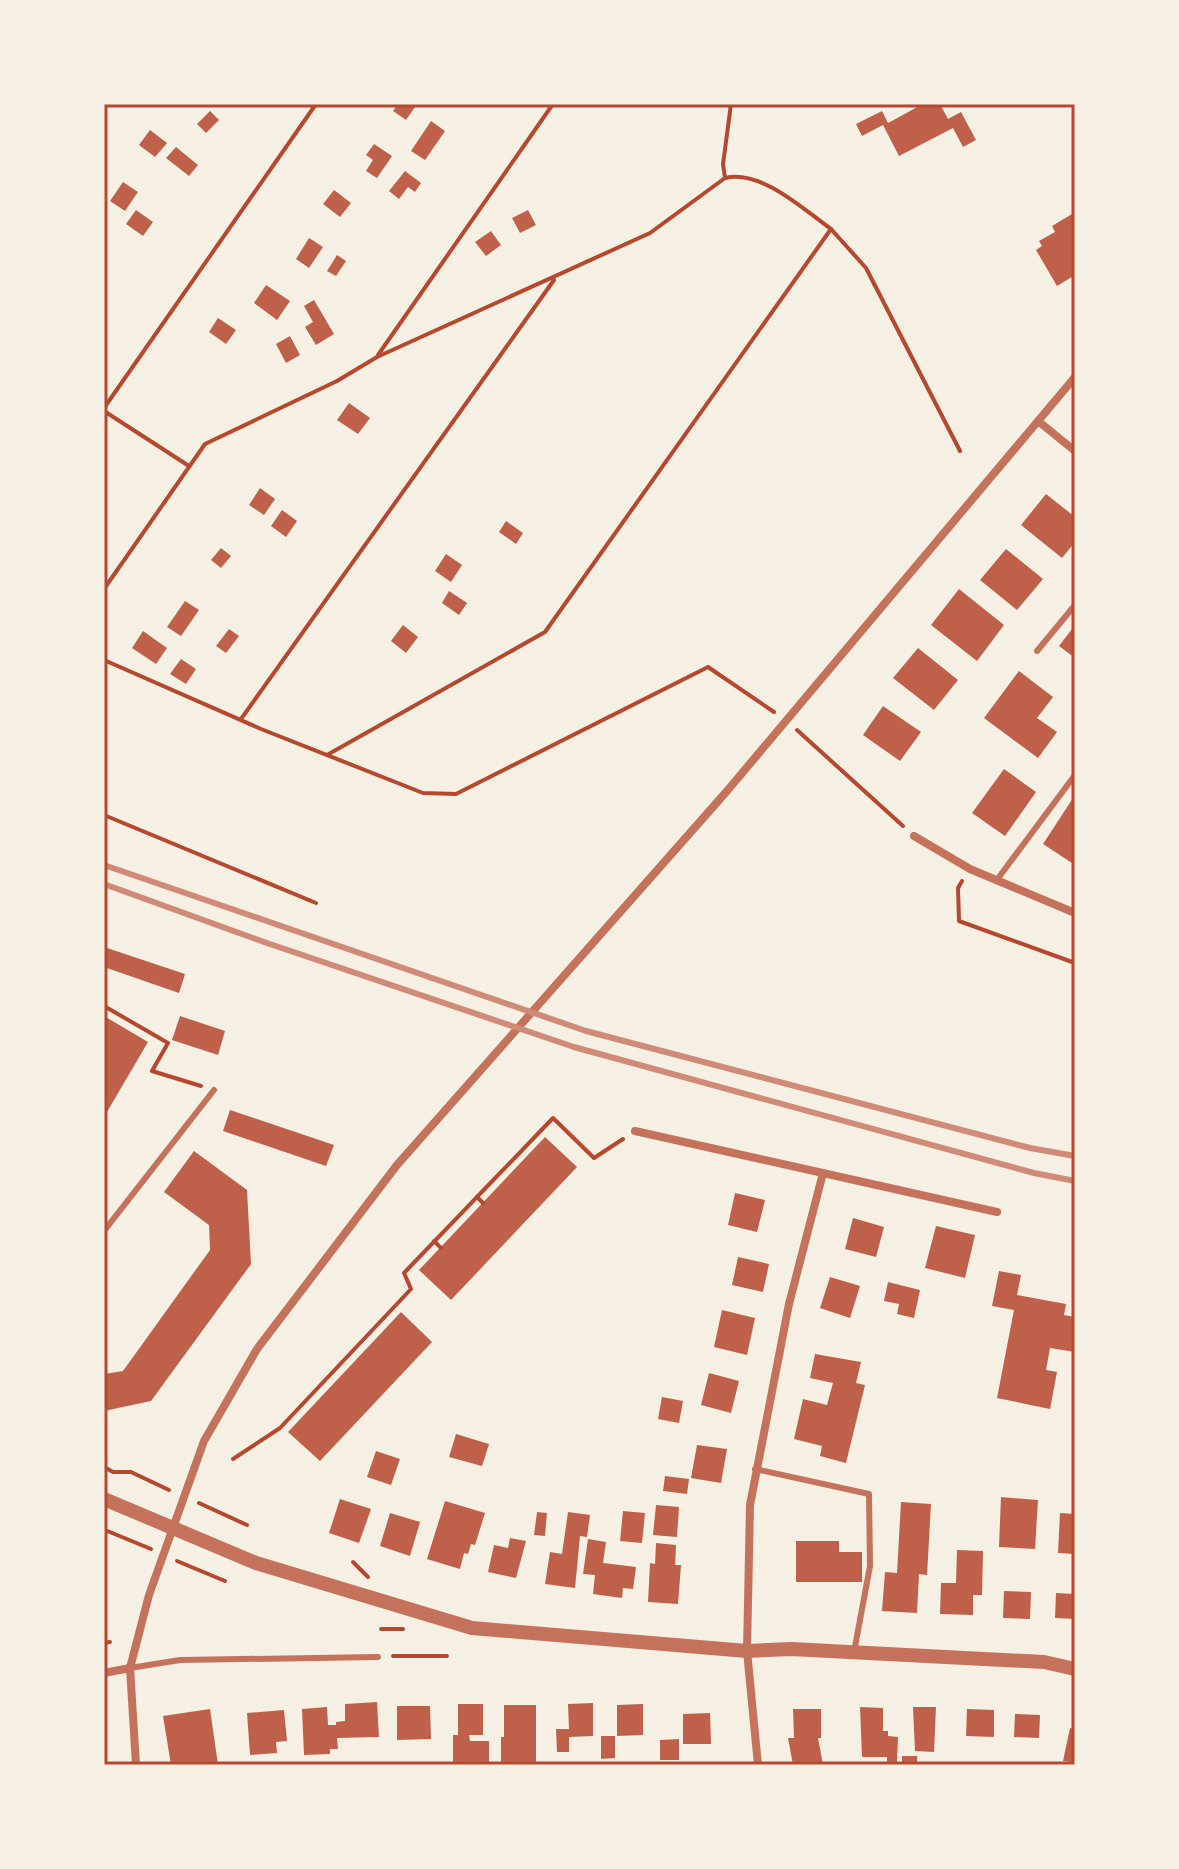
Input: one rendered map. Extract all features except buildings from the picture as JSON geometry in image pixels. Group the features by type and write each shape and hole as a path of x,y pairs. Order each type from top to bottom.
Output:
{"street":[{"path":"136,1765 130,1668 149,1595 204,1441 257,1349 397,1165 786,721 1075,377"},
{"path":"1038,421 1075,451"},
{"path":"914,836 970,869 1075,913"},
{"path":"635,1131 997,1212"},
{"path":"758,1765 747,1651 750,1505 789,1304 823,1173"},
{"path":"104,1499 256,1563 472,1628 747,1651 791,1649 1044,1662 1075,1669"},
{"path":"104,1673 130,1668"}],"lane":[{"path":"1037,651 1075,605"},
{"path":"996,881 1075,775"},
{"path":"104,1231 214,1090"},
{"path":"755,1469 869,1494 870,1566 854,1652"},
{"path":"130,1668 180,1660 378,1657"}],"path":[{"path":"189,467 104,409 316,104"},
{"path":"377,357 553,104"},
{"path":"725,178 723,164 731,104"},
{"path":"104,589 205,444 337,381 377,357 650,233 725,178 739,174 758,180 831,229 866,268 960,451"},
{"path":"327,755 545,632 831,229"},
{"path":"240,720 555,278"},
{"path":"104,660 327,755 423,793 443,796 456,794 708,667 786,721 914,836"},
{"path":"104,815 316,903"},
{"path":"958,888 959,921 1075,963"},
{"path":"104,1006 168,1043 152,1071 214,1090"},
{"path":"233,1459 280,1428 411,1289 404,1273 553,1118 594,1158 635,1131"},
{"path":"521,1152 527,1157"},
{"path":"477,1197 483,1203"},
{"path":"434,1241 441,1248"},
{"path":"377,1325 384,1331"},
{"path":"338,1365 345,1371"},
{"path":"301,1405 307,1411"},
{"path":"104,1467 113,1472 131,1472"},
{"path":"378,1657 447,1656"}],"railway":[{"path":"104,865 586,1031 1030,1148 1075,1156"},
{"path":"104,884 574,1047 1034,1173 1075,1181"}]}
